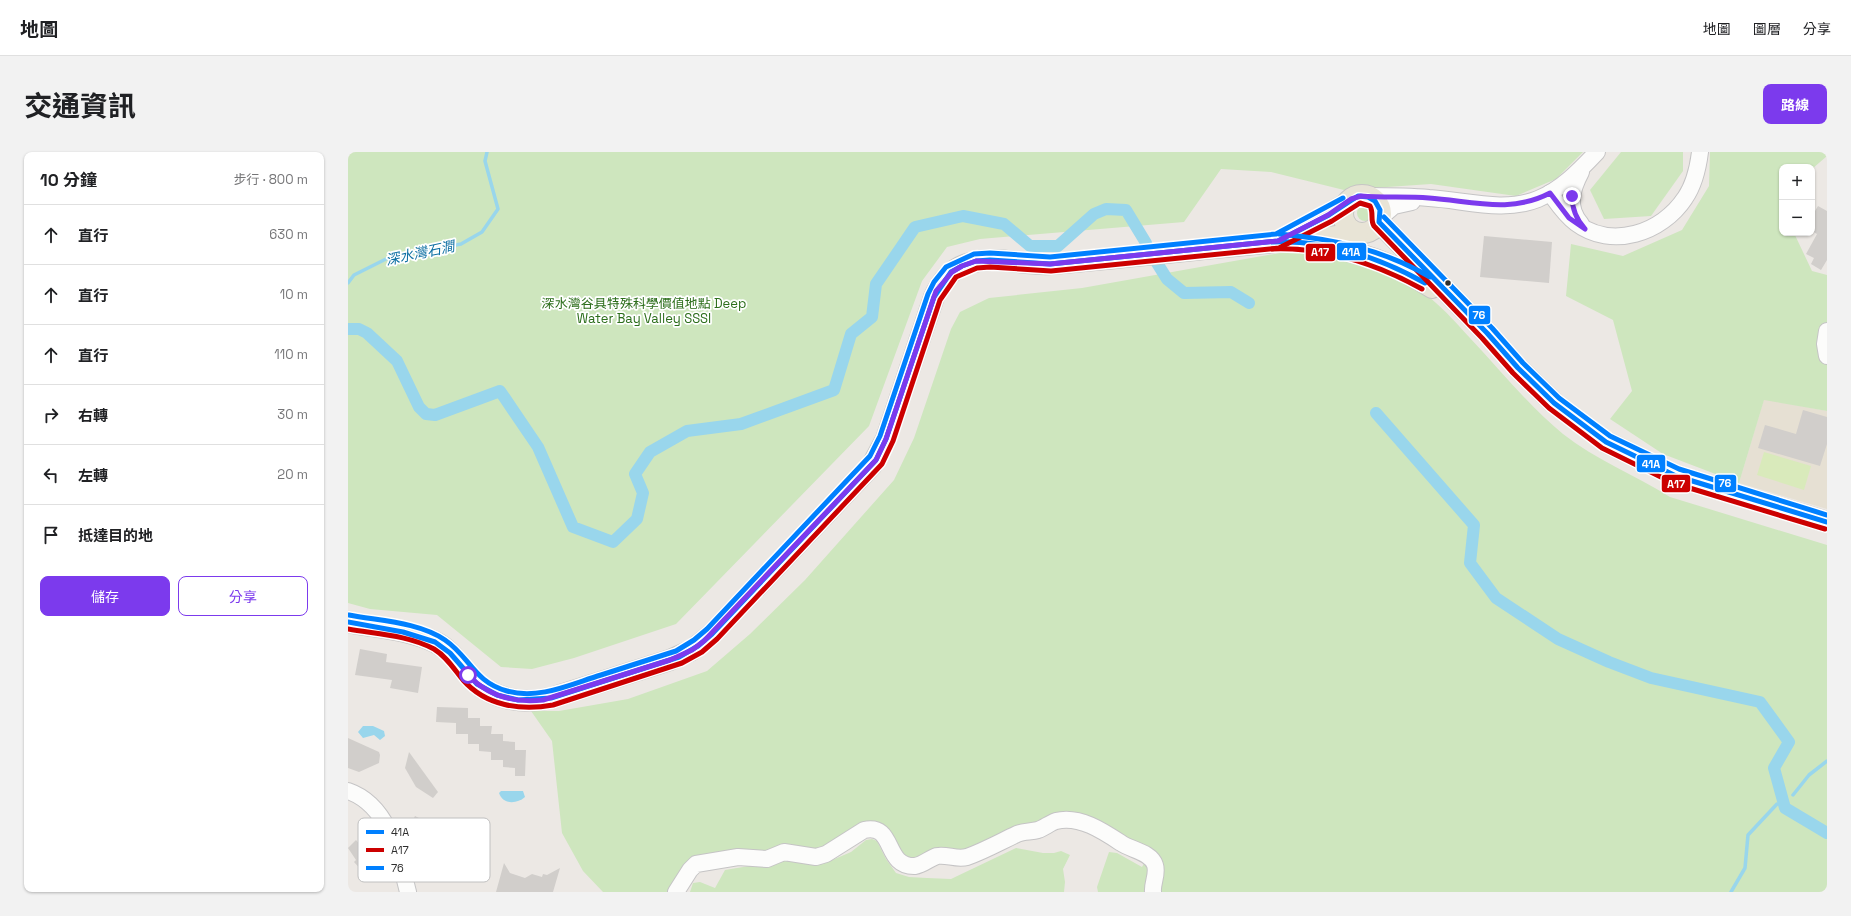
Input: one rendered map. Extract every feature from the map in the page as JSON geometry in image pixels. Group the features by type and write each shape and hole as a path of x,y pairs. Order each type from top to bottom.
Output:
{"main road":[{"path":"348,622 408,633 435,642 452,654 473,680 483,688 503,697 520,700 536,701 551,698 674,658 692,650 712,634 872,465 886,439 934,297 940,286 952,272 969,263 984,260 1050,264 1278,241 1330,238 1370,226 1380,210 1372,199 1365,196 1354,197 1346,204 1278,241"},
{"path":"1346,204 1343,211 1344,222 1351,230 1370,226"},
{"path":"1370,226 1423,268 1518,368 1554,403 1606,442 1676,476 1827,522"},
{"path":"1278,241 1342,248 1370,257 1395,267 1424,282 1462,308"}],"street":[{"path":"1365,196 1429,198 1506,206 1528,203 1550,193 1570,180 1598,152"},
{"path":"1550,193 1569,218 1585,229 1604,235 1623,236 1642,232 1659,224 1673,213 1686,197 1695,177 1700,152"},
{"path":"1583,167 1572,190 1572,203 1578,221 1585,229"},
{"path":"1370,226 1394,206 1429,198"},
{"path":"1827,331 1825,344 1827,356"},
{"path":"348,791 366,801 380,818"},
{"path":"676,892 690,870 696,864 738,857 767,859 784,852 816,857 826,854 864,830 871,828 883,833 897,859 909,866 918,866 937,856 958,859 966,857 1003,842 1018,834 1038,830 1056,821 1071,820 1100,829 1128,848 1150,857 1155,865 1153,892"},
{"path":"405,882 408,892"}],"shaded area":[{"path":"1764,399 1827,411 1827,509 1739,483"}],"green space":[{"name":"深水灣谷具特殊科學價值地點 Deep Water Bay Valley SSSI","path":"348,152 1583,152 1556,179 1516,196 1431,184 1344,190 1271,172 1221,169 1184,222 980,239 947,247 922,281 869,426 676,624 574,658 532,669 501,667 437,615 370,609 348,603"},
{"path":"1621,152 1683,152 1683,171 1651,216 1604,219 1590,190"},
{"path":"1710,152 1827,152 1827,156 1815,166 1815,164 1779,164 1779,236 1795,236 1812,271 1827,275 1827,411 1764,400 1739,483 1663,454 1610,419 1632,391 1613,320 1566,296 1571,244 1623,256 1682,230 1709,186"},
{"path":"1365,205 1371,207 1373,213 1371,219 1365,221 1359,219 1357,213 1359,207"},
{"path":"1308,248 1379,266 1402,283 1404,281 1432,299 1447,313 1550,423 1563,434 1602,460 1670,497 1827,545 1827,892 1098,892 1097,887 1109,852 1117,853 1142,867 1149,855 1085,821 909,863 883,831 829,849 707,859 671,892 603,892 583,871 562,833 552,741 531,711 559,711 628,699 707,671 750,634 805,580 894,480 914,438 951,329 960,312 989,298 1082,288"},
{"path":"1764,452 1811,466 1804,490 1757,475"},
{"path":"872,839 877,841 886,859 896,873 909,877 951,879 1016,848 1043,853 1054,853 1061,851 1070,855 1063,869 1065,882 1064,892 690,892 693,883 700,882 715,888 725,870 767,863 779,859 830,861 851,852 866,840"}],"water":[{"path":"363,726 373,726 384,731 385,736 380,740 374,735 363,738 358,732"},
{"path":"501,791 523,791 525,797 518,801 510,802 501,797 499,793"}],"building":[{"path":"1818,206 1827,211 1827,260 1821,270 1811,264 1814,258 1806,254 1817,234 1815,233 1815,211"},
{"path":"1484,236 1552,242 1549,283 1480,277"},
{"path":"1803,410 1827,417 1827,444 1820,466 1758,448 1765,425 1796,434"},
{"path":"360,649 387,654 386,662 422,667 418,693 390,688 392,680 355,675"},
{"path":"437,707 468,708 468,718 480,718 480,726 492,726 491,734 503,734 503,741 515,742 515,750 526,750 525,776 515,776 515,768 503,767 503,760 491,760 491,752 479,751 479,744 468,744 468,734 456,734 456,723 436,722"},
{"path":"348,738 379,752 379,763 359,772 348,768"},
{"path":"409,752 438,792 433,798 416,787 405,768"},
{"path":"356,840 358,842 358,866 354,862 356,860 348,848"},
{"path":"504,863 510,873 525,878 532,874 542,877 543,874 547,875 560,868 553,892 496,892"}],"waterway":[{"name":"深水灣石澗","path":"348,283 354,275 390,257 461,244 482,232 498,209 485,161 487,152"},
{"path":"348,329 359,329 367,333 397,361 419,407 426,414 435,415 500,391 538,447 573,527 613,542 637,519 643,493 635,474 650,452 687,431 741,424 834,390 851,334 872,317 876,284 915,227 963,216 1004,224 1030,246 1058,246 1094,214 1106,209 1126,210 1146,243"},
{"path":"1157,263 1167,279 1184,293 1231,292 1249,303"},
{"path":"1376,413 1474,525 1470,563 1496,598 1558,639 1609,662 1651,678 1760,702 1789,742 1774,768 1785,808 1827,833"},
{"path":"1793,795 1809,775 1827,761"},
{"path":"1731,892 1745,868 1748,835 1777,804"}],"transit line":[{"name":"41A","path":"348,622 403,632 435,642 450,653 477,684 497,695 518,700 551,698 679,657 698,646 712,634 876,460 886,439 934,297 951,272 976,261 990,260 1050,264 1278,241 1329,215 1358,196 1368,197 1375,201 1380,210 1379,222 1487,333 1518,368 1554,403 1606,442 1676,476 1827,522"},
{"name":"76","path":"349,615 411,626 434,634 445,640 461,654 487,682 507,691 519,693 531,694 555,690 676,651 694,640 707,629 870,456 880,436 928,294 934,282 946,267 974,254 990,253 1050,257 1276,234 1343,198"},
{"name":"A17","path":"348,629 403,638 424,644 443,656 463,680 482,696 493,701 517,707 541,707 553,705 682,663 702,652 717,639 882,464 893,441 940,300 956,277 977,268 990,267 1051,271 1279,248 1332,221 1360,203 1370,206 1374,226 1482,338 1513,373 1549,408 1602,448 1673,483 1825,529"},
{"name":"76","path":"1384,217 1492,328 1523,363 1559,398 1610,436 1679,469 1827,515"},
{"name":"76","path":"1279,234 1338,242 1375,252 1412,267 1430,277"},
{"name":"41A","path":"1272,242 1312,244 1351,252 1389,265 1425,283"},
{"name":"A17","path":"1272,249 1312,251 1350,258 1368,264 1422,289"}],"route":[{"path":"468,675 483,688 503,697 528,701 543,700 670,660 692,650 704,641 876,460 886,439 936,291 948,275 957,268 969,263 984,260 1050,264 1278,241 1328,215 1346,204 1351,199 1358,196 1429,198 1506,206 1528,203 1550,193 1569,218 1585,229 1578,221 1573,211 1572,196"}]}
